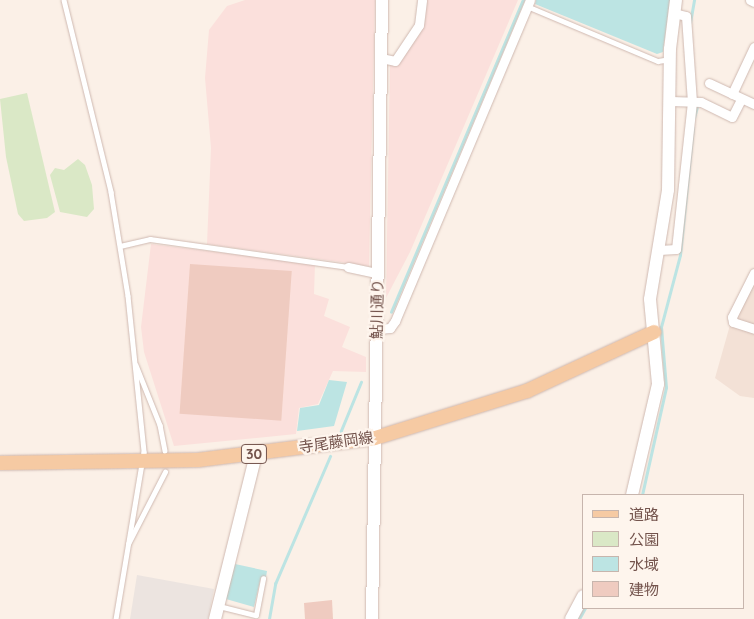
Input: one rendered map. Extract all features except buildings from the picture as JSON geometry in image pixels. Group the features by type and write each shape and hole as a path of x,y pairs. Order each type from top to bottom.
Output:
{"main road":[{"name":"寺尾藤岡線","path":"0,463 137,462 256,454 375,438 527,391 654,332"}],"street":[{"name":"鮎川通り","path":"372,619 382,0"},
{"path":"381,58 395,61 419,25 422,0"},
{"path":"632,494 658,384 650,299 668,190 671,101 670,59 676,0"},
{"path":"750,0 754,2"},
{"path":"377,329 390,328 395,320 529,3"},
{"path":"659,250 676,249 692,102 686,16 674,13"},
{"path":"732,94 754,47"},
{"path":"709,83 754,104"},
{"path":"671,101 692,102 732,117 742,99"},
{"path":"348,267 378,273"},
{"path":"754,273 732,316 733,322 754,329"},
{"path":"215,619 256,454"},
{"path":"570,619 582,598"}],"lane":[{"path":"64,0 111,192 120,246 133,359 137,462 116,619"},
{"path":"529,3 658,61 670,59"},
{"path":"120,246 150,240 348,267"},
{"path":"133,359 160,425 165,451"},
{"path":"124,558 165,472"},
{"path":"218,606 256,615 263,579"}],"shaded area":[{"path":"245,0 375,0 369,266 207,244 211,148 205,78 209,30 227,6"},
{"path":"425,0 518,0 410,252 386,298 390,63 401,56"},
{"path":"151,244 315,264 314,294 329,299 324,316 350,327 342,347 366,357 366,372 333,371 318,404 299,408 296,434 174,446 144,352 141,327"},
{"path":"754,276 754,398 740,396 715,378 730,325"},
{"path":"137,575 214,589 208,619 130,619"}],"green space":[{"path":"27,93 55,212 47,218 24,221 18,214 6,157 0,99"},
{"path":"78,159 85,165 92,185 94,209 87,217 60,212 50,175 55,168 64,170"}],"water":[{"path":"536,0 670,0 663,52 657,54 535,4"},
{"path":"329,380 347,382 334,426 297,431 300,408 319,405"},
{"path":"235,564 267,571 266,577 261,577 254,607 226,599"}],"waterway":[{"path":"391,312 523,0"},
{"path":"690,23 694,0"},
{"path":"694,118 697,107"},
{"path":"642,494 666,388 661,327 680,255 693,128"},
{"path":"340,433 361,382"},
{"path":"269,619 275,584 330,456"},
{"path":"579,619 584,609"}]}
